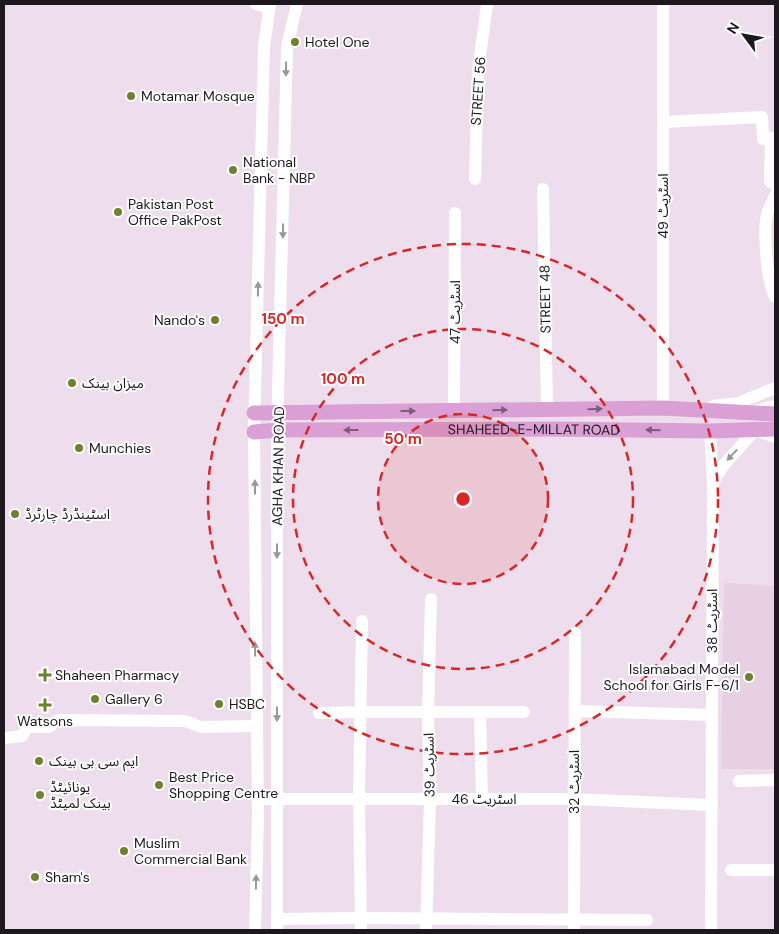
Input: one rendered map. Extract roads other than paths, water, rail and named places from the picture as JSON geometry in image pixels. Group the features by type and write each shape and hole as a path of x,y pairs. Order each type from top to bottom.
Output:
{"main road":[{"name":"SHAHEED-E-MILLAT ROAD","path":"254,413 663,408 775,414"},
{"path":"679,430 686,409"},
{"path":"459,411 464,429"},
{"name":"SHAHEED-E-MILLAT ROAD","path":"254,432 277,430 464,429 679,430 710,432 775,429"}],"street":[{"path":"256,4 270,6"},
{"name":"AGHA KHAN ROAD","path":"278,925 277,430 287,47 297,4"},
{"name":"STREET 56","path":"475,179 478,72 487,4"},
{"name":"اسٹریٹ 49","path":"663,408 664,4"},
{"name":"AGHA KHAN ROAD","path":"255,930 257,799 254,413 264,46 270,6"},
{"path":"264,46 287,47"},
{"path":"663,122 762,117 763,139 770,138 773,183"},
{"name":"STREET 48","path":"542,190 546,409"},
{"path":"775,196 768,212 765,234 771,288 775,297"},
{"name":"اسٹریٹ 47","path":"455,213 459,411"},
{"path":"686,409 738,403 775,388"},
{"name":"SHAHEED-E-MILLAT ROAD","path":"750,413 775,406"},
{"path":"712,482 723,466 755,430"},
{"name":"SHAHEED-E-MILLAT ROAD","path":"755,430 775,437"},
{"name":"اسٹریٹ 38","path":"710,432 712,482 711,930"},
{"name":"اسٹریٹ 39","path":"427,925 430,799 428,713 432,599"},
{"path":"361,924 359,799 362,621"},
{"name":"اسٹریٹ 32","path":"574,925 575,633"},
{"path":"575,711 712,715"},
{"path":"319,713 524,712"},
{"path":"480,713 482,799"},
{"path":"4,738 22,736 28,727 49,727 58,720 185,721 201,727 256,726"},
{"path":"739,781 775,780"},
{"name":"اسٹریٹ 46","path":"257,799 574,799 711,805"},
{"path":"731,870 775,870"},
{"path":"278,925 574,925 647,920"}],"place":[{"name":"Hotel One","path":"295,42"},
{"name":"Motamar Mosque","path":"131,96"},
{"name":"National Bank - NBP","path":"233,170"},
{"name":"Pakistan Post Office PakPost","path":"118,212"},
{"name":"Nando's","path":"215,320"},
{"name":"میزان بینک","path":"72,383"},
{"name":"Munchies","path":"79,448"},
{"name":"اسٹینڈرڈ چارٹرڈ","path":"15,514"},
{"name":"Shaheen Pharmacy","path":"45,675"},
{"name":"Islamabad Model School for Girls F-6/1","path":"749,677"},
{"name":"Gallery 6","path":"95,699"},
{"name":"HSBC","path":"219,704"},
{"name":"Watsons","path":"45,705"},
{"name":"ایم سی بی بینک","path":"39,761"},
{"name":"Best Price Shopping Centre","path":"159,785"},
{"name":"یونائیٹڈ بینک لمیٹڈ","path":"40,795"},
{"name":"Muslim Commercial Bank","path":"124,851"},
{"name":"Sham's","path":"35,877"}]}
